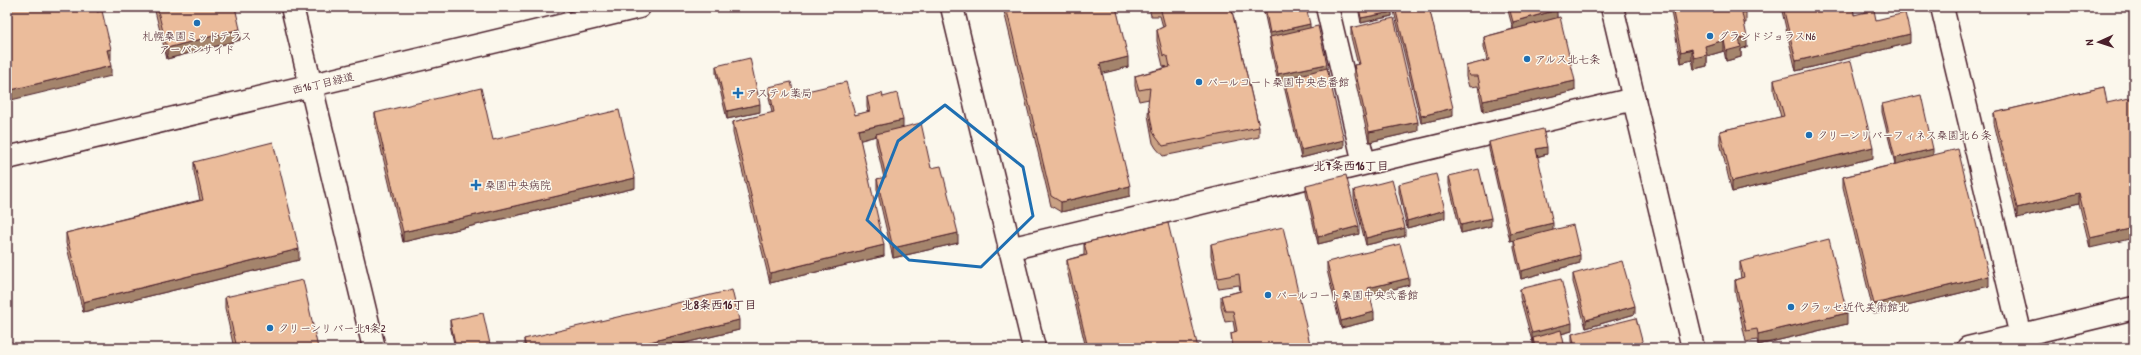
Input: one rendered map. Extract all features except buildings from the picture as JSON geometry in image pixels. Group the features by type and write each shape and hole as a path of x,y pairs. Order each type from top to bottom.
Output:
{"street":[{"path":"292,7 374,348"},
{"name":"西16丁目緑道","path":"7,158 639,7"},
{"path":"952,7 1034,348"},
{"path":"1327,7 1364,163"},
{"path":"1612,7 1693,348"},
{"path":"1942,7 2021,336"},
{"path":"1010,249 1634,99"},
{"path":"1968,348 2134,308"}],"highlighted area":[{"path":"945,105 1023,167 1033,216 981,267 909,260 867,220 898,141"}],"place":[{"name":"札幌桑園ミッドテラス アーバンサイド","path":"197,23"},
{"name":"グランドジョラスN6","path":"1710,36"},
{"name":"アルス北七条","path":"1527,59"},
{"name":"パールコート桑園中央壱番館","path":"1199,82"},
{"name":"アステル薬局","path":"738,93"},
{"name":"クリーンリバーフィネス桑園北６条","path":"1809,135"},
{"name":"桑園中央病院","path":"476,185"},
{"name":"パールコート桑園中央弐番館","path":"1268,295"},
{"name":"クラッセ近代美術館北","path":"1791,307"},
{"name":"クリーンリバー北9条2","path":"270,328"}],"district":[{"name":"北7条西16丁目","path":"1351,166"},
{"name":"北8条西16丁目","path":"719,305"}]}
